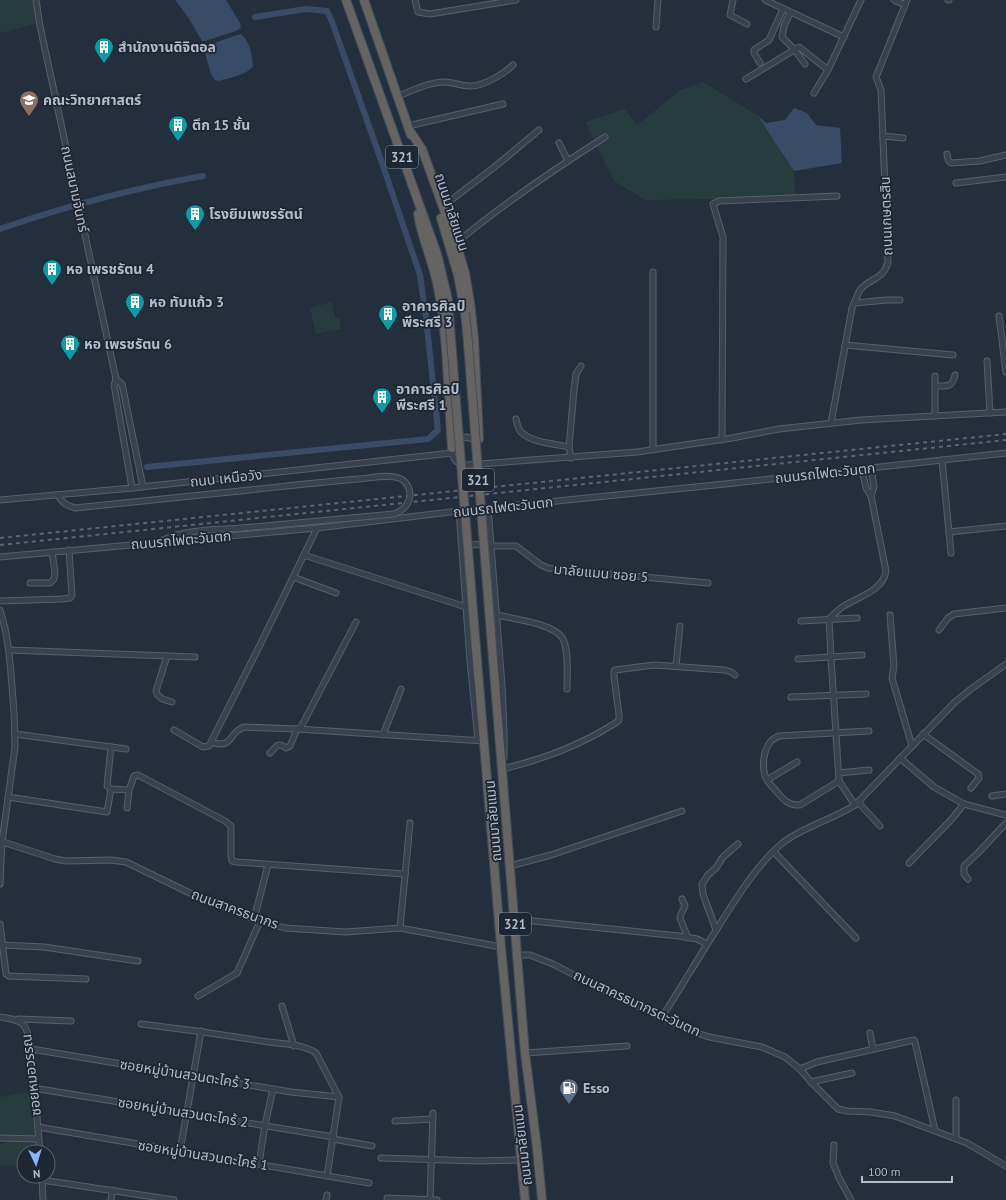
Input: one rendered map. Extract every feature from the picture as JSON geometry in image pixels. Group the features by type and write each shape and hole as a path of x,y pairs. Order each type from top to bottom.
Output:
{"highway":[{"name":"ถนนมาลัยแมน","path":"346,0 437,254 448,300 476,648 481,741 525,1200"},
{"name":"ถนนมาลัยแมน","path":"364,0 434,196 458,275 465,313 525,1053 542,1200"},
{"path":"409,129 422,149 456,243 465,273 474,338 481,464"},
{"path":"417,197 421,226 431,258 440,302 446,345 452,450"}],"street":[{"name":"ถนนสนามจันทร์","path":"36,0 40,26 116,378 114,385 132,488"},
{"path":"415,0 418,12 430,14 516,0"},
{"path":"656,27 658,0"},
{"path":"733,0 730,15 747,24"},
{"path":"765,0 844,37"},
{"path":"814,93 828,70 861,0"},
{"path":"894,0 906,2"},
{"name":"ถนนเกษตรสิน","path":"831,423 852,308 860,291 880,276 888,262 881,90 876,79 876,74 906,2"},
{"path":"760,63 754,53 754,50 770,40 783,9"},
{"path":"790,13 781,35 805,64"},
{"path":"746,79 799,47 803,48 828,70"},
{"path":"398,96 430,83 443,82 471,86 478,85 502,73 513,65"},
{"path":"409,129 503,104"},
{"path":"442,207 497,165 539,130"},
{"path":"883,136 903,138"},
{"path":"456,243 502,206 605,137"},
{"path":"559,143 568,161"},
{"path":"947,154 948,160 951,163 980,161 1006,155"},
{"path":"956,183 1006,177"},
{"path":"722,440 723,238 713,204 719,201 837,196"},
{"path":"653,272 653,450"},
{"path":"855,302 900,300"},
{"path":"999,316 1006,372"},
{"path":"845,345 953,355"},
{"path":"987,361 990,413"},
{"path":"571,458 569,446 576,374 581,366"},
{"path":"935,386 946,386 951,384 954,382 955,375"},
{"path":"935,376 935,416"},
{"name":"ถนนสนามจันทร์","path":"116,378 122,384 142,487"},
{"path":"481,464 571,458 653,450 722,440 779,429 861,420 1006,412"},
{"path":"516,418 520,430 527,436 541,441 569,446"},
{"path":"452,450 456,440 463,437 471,438 480,444"},
{"name":"321","path":"452,450 457,462 466,465 481,464"},
{"name":"ถนน เหนือวัง","path":"0,500 142,487 452,450"},
{"name":"ถนนรถไฟตะวันตก","path":"0,557 317,528 459,511 1006,453"},
{"path":"942,460 951,553"},
{"path":"871,468 874,487 871,496"},
{"path":"829,619 842,607 882,583 885,577 886,570 871,496 866,488 862,469"},
{"path":"58,495 66,505 75,508 348,480 391,477 403,480 407,483 410,491 410,497 406,506 394,514 182,534 169,537 159,542"},
{"path":"488,508 497,615 504,731 504,755 502,766 536,760 574,745 617,722 619,720 619,715 614,676 615,670 650,665 676,666 725,670 735,675"},
{"path":"214,743 228,743 235,732 244,727 383,734 481,741 466,607 459,511"},
{"path":"949,532 1006,526"},
{"path":"174,730 204,747 209,746 317,528"},
{"path":"461,540 471,544 485,544 491,539"},
{"name":"มาลัยแมน ซอย 5","path":"492,546 516,546 548,568 708,583"},
{"path":"0,601 70,598 72,595 70,550"},
{"path":"30,584 50,583 54,579 55,573 52,552"},
{"path":"304,555 466,607"},
{"path":"293,577 336,593"},
{"path":"938,630 952,615 1006,608"},
{"path":"0,610 9,650 15,734 15,747 1,842 0,884"},
{"path":"497,615 534,623 555,632 562,638 567,661 567,689"},
{"path":"890,615 894,666 892,678 912,746"},
{"path":"801,621 857,618"},
{"path":"829,619 835,734 840,781 857,804 880,826"},
{"path":"270,753 278,745 281,744 286,748 290,746 356,622"},
{"path":"676,666 680,626"},
{"path":"9,650 195,657"},
{"path":"798,659 862,655"},
{"path":"167,656 156,691 157,695 161,698 172,702"},
{"path":"662,1017 707,944 752,876 774,852 795,835 846,811 857,804 955,702 1006,664"},
{"path":"383,734 401,689"},
{"path":"791,697 866,694"},
{"path":"840,781 800,805 793,806 787,802 767,780 763,762 768,747 772,740 779,736 869,731"},
{"path":"15,734 126,749"},
{"path":"923,734 978,774 979,778 971,788"},
{"path":"111,747 107,786 111,789 129,790"},
{"path":"900,758 934,787 964,804 1006,815"},
{"path":"767,780 797,762"},
{"path":"839,773 869,770"},
{"path":"127,808 129,790 134,776 138,775 219,817 229,824 231,826 232,861 268,865 405,874"},
{"path":"8,798 105,813 108,810 111,789"},
{"path":"992,796 1006,794"},
{"path":"910,863 953,818 964,804"},
{"path":"510,866 551,855 682,811"},
{"path":"400,928 410,823"},
{"path":"968,879 964,874 964,866 1006,823"},
{"name":"ถนนสาครธนากร","path":"1,842 66,861 111,860 126,862 200,898 257,920 285,928 346,932 400,928 501,947"},
{"path":"716,930 703,894 702,884 708,875 716,868 723,857 738,844"},
{"path":"774,852 856,938"},
{"path":"198,996 238,973 257,920 268,865"},
{"path":"682,899 685,906 680,918 688,938"},
{"path":"514,919 697,939 707,944"},
{"path":"0,924 2,954 6,974 9,976 86,979"},
{"path":"2,945 44,947 138,961"},
{"name":"ถนนสาครธนากรตะวันตก","path":"517,955 530,955 553,964 598,988 702,1035 762,1047 785,1057 800,1069 838,1109 894,1116 967,1143 1006,1166"},
{"path":"282,1006 294,1046"},
{"name":"ซอยหมอวรรณ","path":"0,1017 17,1019 23,1023 26,1028 31,1049 33,1088 39,1144"},
{"path":"17,1019 71,1021"},
{"path":"141,1024 201,1031 294,1046 312,1050 316,1053 339,1097 327,1176"},
{"path":"180,1151 201,1031"},
{"path":"870,1033 873,1049"},
{"path":"800,1069 817,1062 912,1040 915,1042 935,1130"},
{"path":"525,1053 627,1046"},
{"name":"ซอยหมู่บ้านสวนตะไคร้ 3","path":"31,1049 273,1089 339,1097"},
{"path":"811,1082 852,1073"},
{"name":"ซอยหมู่บ้านสวนตะไคร้ 2","path":"33,1088 265,1126 372,1146"},
{"path":"259,1164 273,1089"},
{"path":"956,1100 956,1139"},
{"path":"430,1200 433,1113"},
{"path":"395,1121 433,1120"},
{"name":"ซอยหมู่บ้านสวนตะไคร้ 1","path":"38,1127 369,1183"},
{"path":"0,1138 39,1139"},
{"path":"834,1145 833,1163 851,1200"},
{"path":"381,1158 478,1161 521,1160"},
{"path":"56,1180 174,1200"},
{"path":"42,1184 43,1200"},
{"path":"111,1200 112,1190"},
{"path":"387,1198 437,1200"}],"green space":[{"path":"0,0 34,0 36,24 0,33"},
{"path":"703,82 757,115 794,171 795,195 714,199 645,200 614,181 585,122 625,109 637,125 681,90"},
{"path":"332,302 335,318 339,318 341,329 316,334 310,308"},
{"path":"33,1091 37,1144 16,1144 16,1165 0,1166 0,1144 34,1138 0,1136 0,1097"}],"water":[{"path":"175,0 226,0 240,23 241,28 236,31 202,41 188,17"},
{"path":"241,34 247,40 253,66 242,74 219,81 215,80 211,74 204,49 206,46"},
{"path":"794,108 807,113 816,125 840,128 842,163 794,171 757,115 766,123 785,120"}],"waterway":[{"path":"147,467 428,439 438,430 420,275 331,19 327,11 306,9 255,17"},
{"path":"0,229 101,198 203,176"}],"railway":[{"path":"0,538 1006,434"},
{"path":"0,545 1006,440"}],"place":[{"name":"สำนักงานดิจิตอล","path":"104,64"},
{"name":"คณะวิทยาศาสตร์","path":"29,117"},
{"name":"ตึก 15 ชั้น","path":"178,142"},
{"name":"โรงยิมเพชรรัตน์","path":"195,231"},
{"name":"หอ เพรชรัตน 4","path":"52,286"},
{"name":"หอ ทับแก้ว 3","path":"135,319"},
{"name":"อาคารศิลป์ พีระศรี 3","path":"388,331"},
{"name":"หอ เพรชรัตน 6","path":"70,361"},
{"name":"อาคารศิลป์ พีระศรี 1","path":"382,414"},
{"name":"Esso","path":"569,1105"}]}
